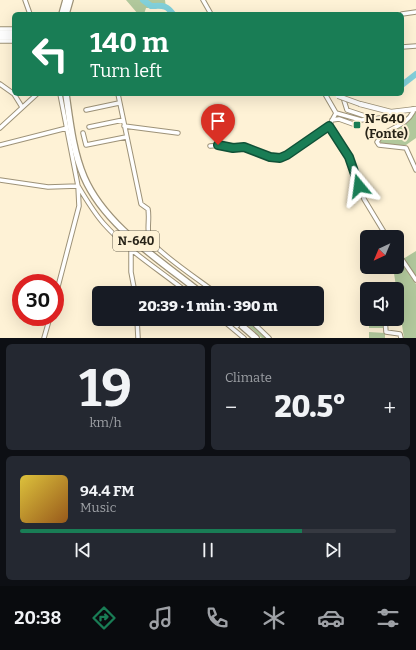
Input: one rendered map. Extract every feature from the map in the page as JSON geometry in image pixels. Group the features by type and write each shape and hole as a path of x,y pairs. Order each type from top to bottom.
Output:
{"highway":[{"path":"63,12 66,0"},
{"path":"67,12 70,0"},
{"path":"0,33 12,33"},
{"path":"0,37 12,37"},
{"name":"N-640","path":"66,96 78,160 84,177 94,197 104,210 132,238 192,286"},
{"path":"242,326 256,338"}],"main road":[{"path":"340,96 360,104 386,111 401,112 414,109"}],"street":[{"path":"25,0 29,12"},
{"path":"203,0 210,12"},
{"path":"404,14 416,12"},
{"path":"0,29 12,29"},
{"path":"0,41 12,41"},
{"path":"404,47 416,46"},
{"path":"0,84 12,93"},
{"path":"15,96 22,107"},
{"path":"0,128 35,96"},
{"path":"60,96 78,186 79,206 61,274"},
{"path":"118,96 141,204 148,209 150,220 148,229 150,240 207,286"},
{"path":"326,96 335,114 340,120"},
{"path":"339,96 347,110 370,119"},
{"path":"86,110 119,103"},
{"path":"414,109 409,119 388,130 376,142 379,145 406,148 416,170"},
{"path":"381,117 386,111"},
{"path":"335,114 360,120 394,115 401,112"},
{"path":"210,146 244,147 270,157 280,158 287,155 329,126 335,114"},
{"path":"89,127 123,120"},
{"path":"332,120 340,120 352,124 360,120"},
{"path":"124,126 178,133"},
{"path":"329,126 349,157 364,199 383,230"},
{"path":"0,145 67,128"},
{"path":"83,133 86,145 126,137"},
{"path":"0,180 48,187 78,186"},
{"path":"78,186 103,223 131,248 179,286"},
{"path":"131,248 131,272 134,286"},
{"path":"404,262 416,280"},
{"path":"44,338 47,326"},
{"path":"137,326 138,338"},
{"path":"229,326 244,338"},
{"path":"234,330 237,326"},
{"path":"257,326 272,338"},
{"path":"386,326 386,332 400,334 401,338"}],"green space":[{"path":"126,0 165,0 166,8 146,8 145,12 136,12"},
{"path":"414,111 416,111 416,138 406,145 383,145 380,142 389,131 407,123 412,117"},
{"path":"416,251 415,276 404,260 404,258"},
{"path":"404,267 416,284 416,338 404,338 402,326 404,326 404,282 395,282 394,274 404,274"},
{"path":"249,326 255,326 267,338 262,338"},
{"path":"369,326 384,326 384,328 369,328"},
{"path":"369,332 385,333 385,338 369,338"}],"waterway":[{"path":"143,0 151,6 166,7 171,12"},
{"path":"404,83 416,74"}],"place":[{"name":"N-640 (Fonte)","path":"357,125"}],"route":[{"path":"218,145 233,148 244,147 270,157 280,158 287,155 323,128 329,126 354,167 359,186"}]}
